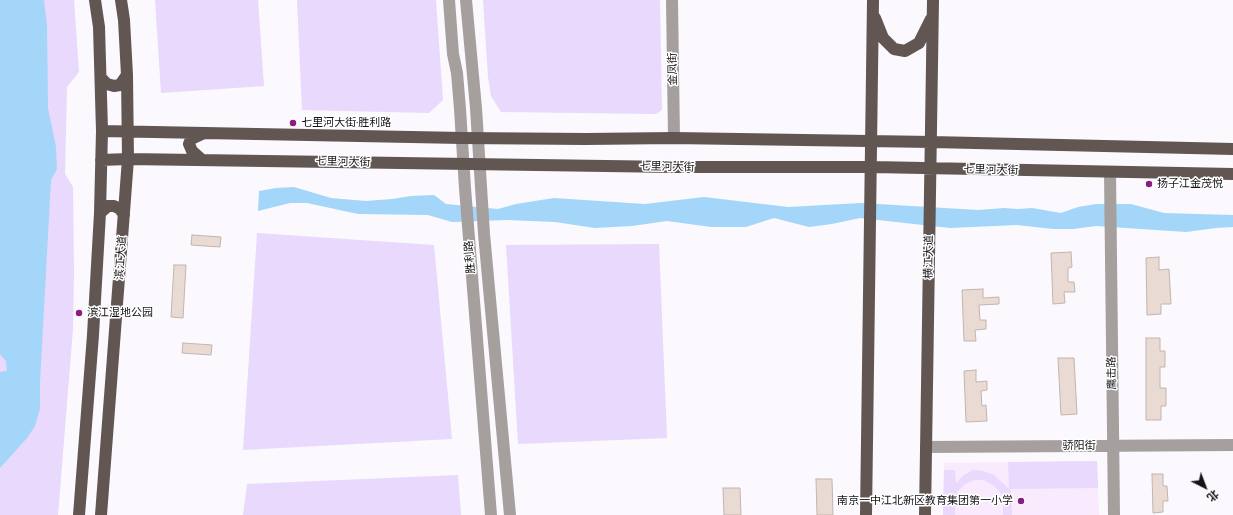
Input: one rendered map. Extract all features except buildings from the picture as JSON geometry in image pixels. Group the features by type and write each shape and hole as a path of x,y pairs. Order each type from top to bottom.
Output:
{"main road":[{"path":"79,515 93,335 100,213 102,131 101,78 99,27 95,0"},
{"name":"滨江大道","path":"101,515 128,159 127,75 124,20 121,0"},
{"path":"866,515 872,167 873,0"},
{"name":"横江大道","path":"925,515 930,169 932,142 933,0"},
{"path":"873,14 883,38 894,49 905,52 919,43 933,16"},
{"path":"101,78 107,84 114,86 120,85 127,75"},
{"path":"102,131 462,138 674,138 932,142 1233,149"},
{"path":"202,160 188,144 191,139 204,133"},
{"name":"七里河大街","path":"101,160 128,159 674,167 872,167 1233,174"},
{"path":"100,213 108,206 114,206 120,208 124,215"}],"street":[{"name":"胜利路","path":"449,0 453,54 457,73 468,235 491,515"},
{"name":"胜利路","path":"466,0 476,108 484,234 510,515"},
{"name":"金凤街","path":"672,0 674,138"},
{"path":"453,54 457,59 461,60 470,53"},
{"name":"鹰击路","path":"1110,172 1114,515"},
{"name":"骄阳街","path":"926,446 1233,445"}],"shaded area":[{"path":"0,0 74,0 79,72 67,87 65,174 73,187 73,329 58,515 0,515"},
{"path":"155,0 258,0 264,86 161,93"},
{"path":"297,0 436,0 443,100 429,113 302,110"},
{"path":"483,0 660,0 662,110 656,114 501,112 491,96 488,77"},
{"path":"257,233 434,245 452,439 243,450"},
{"path":"659,244 667,438 518,444 506,245"},
{"name":"南京一中江北新区教育集团第一小学","path":"1097,461 1099,515 943,515 944,463"},
{"path":"1097,461 1098,488 1010,489 1012,515 1003,515 1003,500 1000,492 984,480 974,480 965,484 957,492 955,500 955,515 943,515 944,470 955,470 956,483 964,475 973,470 983,471 994,475 1009,489 1008,462"},
{"path":"458,475 461,515 243,515 247,484"}],"water":[{"path":"0,0 44,0 47,26 48,108 56,147 57,169 51,180 40,382 40,409 35,426 27,438 0,468 0,372 7,371 6,361 0,354"},
{"path":"294,187 331,198 366,201 434,195 446,204 498,209 516,204 554,198 645,204 704,197 788,207 861,203 978,210 1032,208 1061,213 1078,207 1096,204 1131,204 1164,213 1233,215 1233,227 1186,232 1096,226 1073,229 1053,229 1017,225 950,228 860,218 809,227 774,218 746,227 711,227 667,221 632,226 595,228 555,222 507,220 452,222 428,215 358,214 307,203 290,203 258,211 259,191"}],"place":[{"name":"七里河大街·胜利路","path":"293,123"},
{"name":"扬子江金茂悦","path":"1149,184"},
{"name":"滨江湿地公园","path":"79,313"},
{"name":"南京一中江北新区教育集团第一小学","path":"1021,501"}]}
